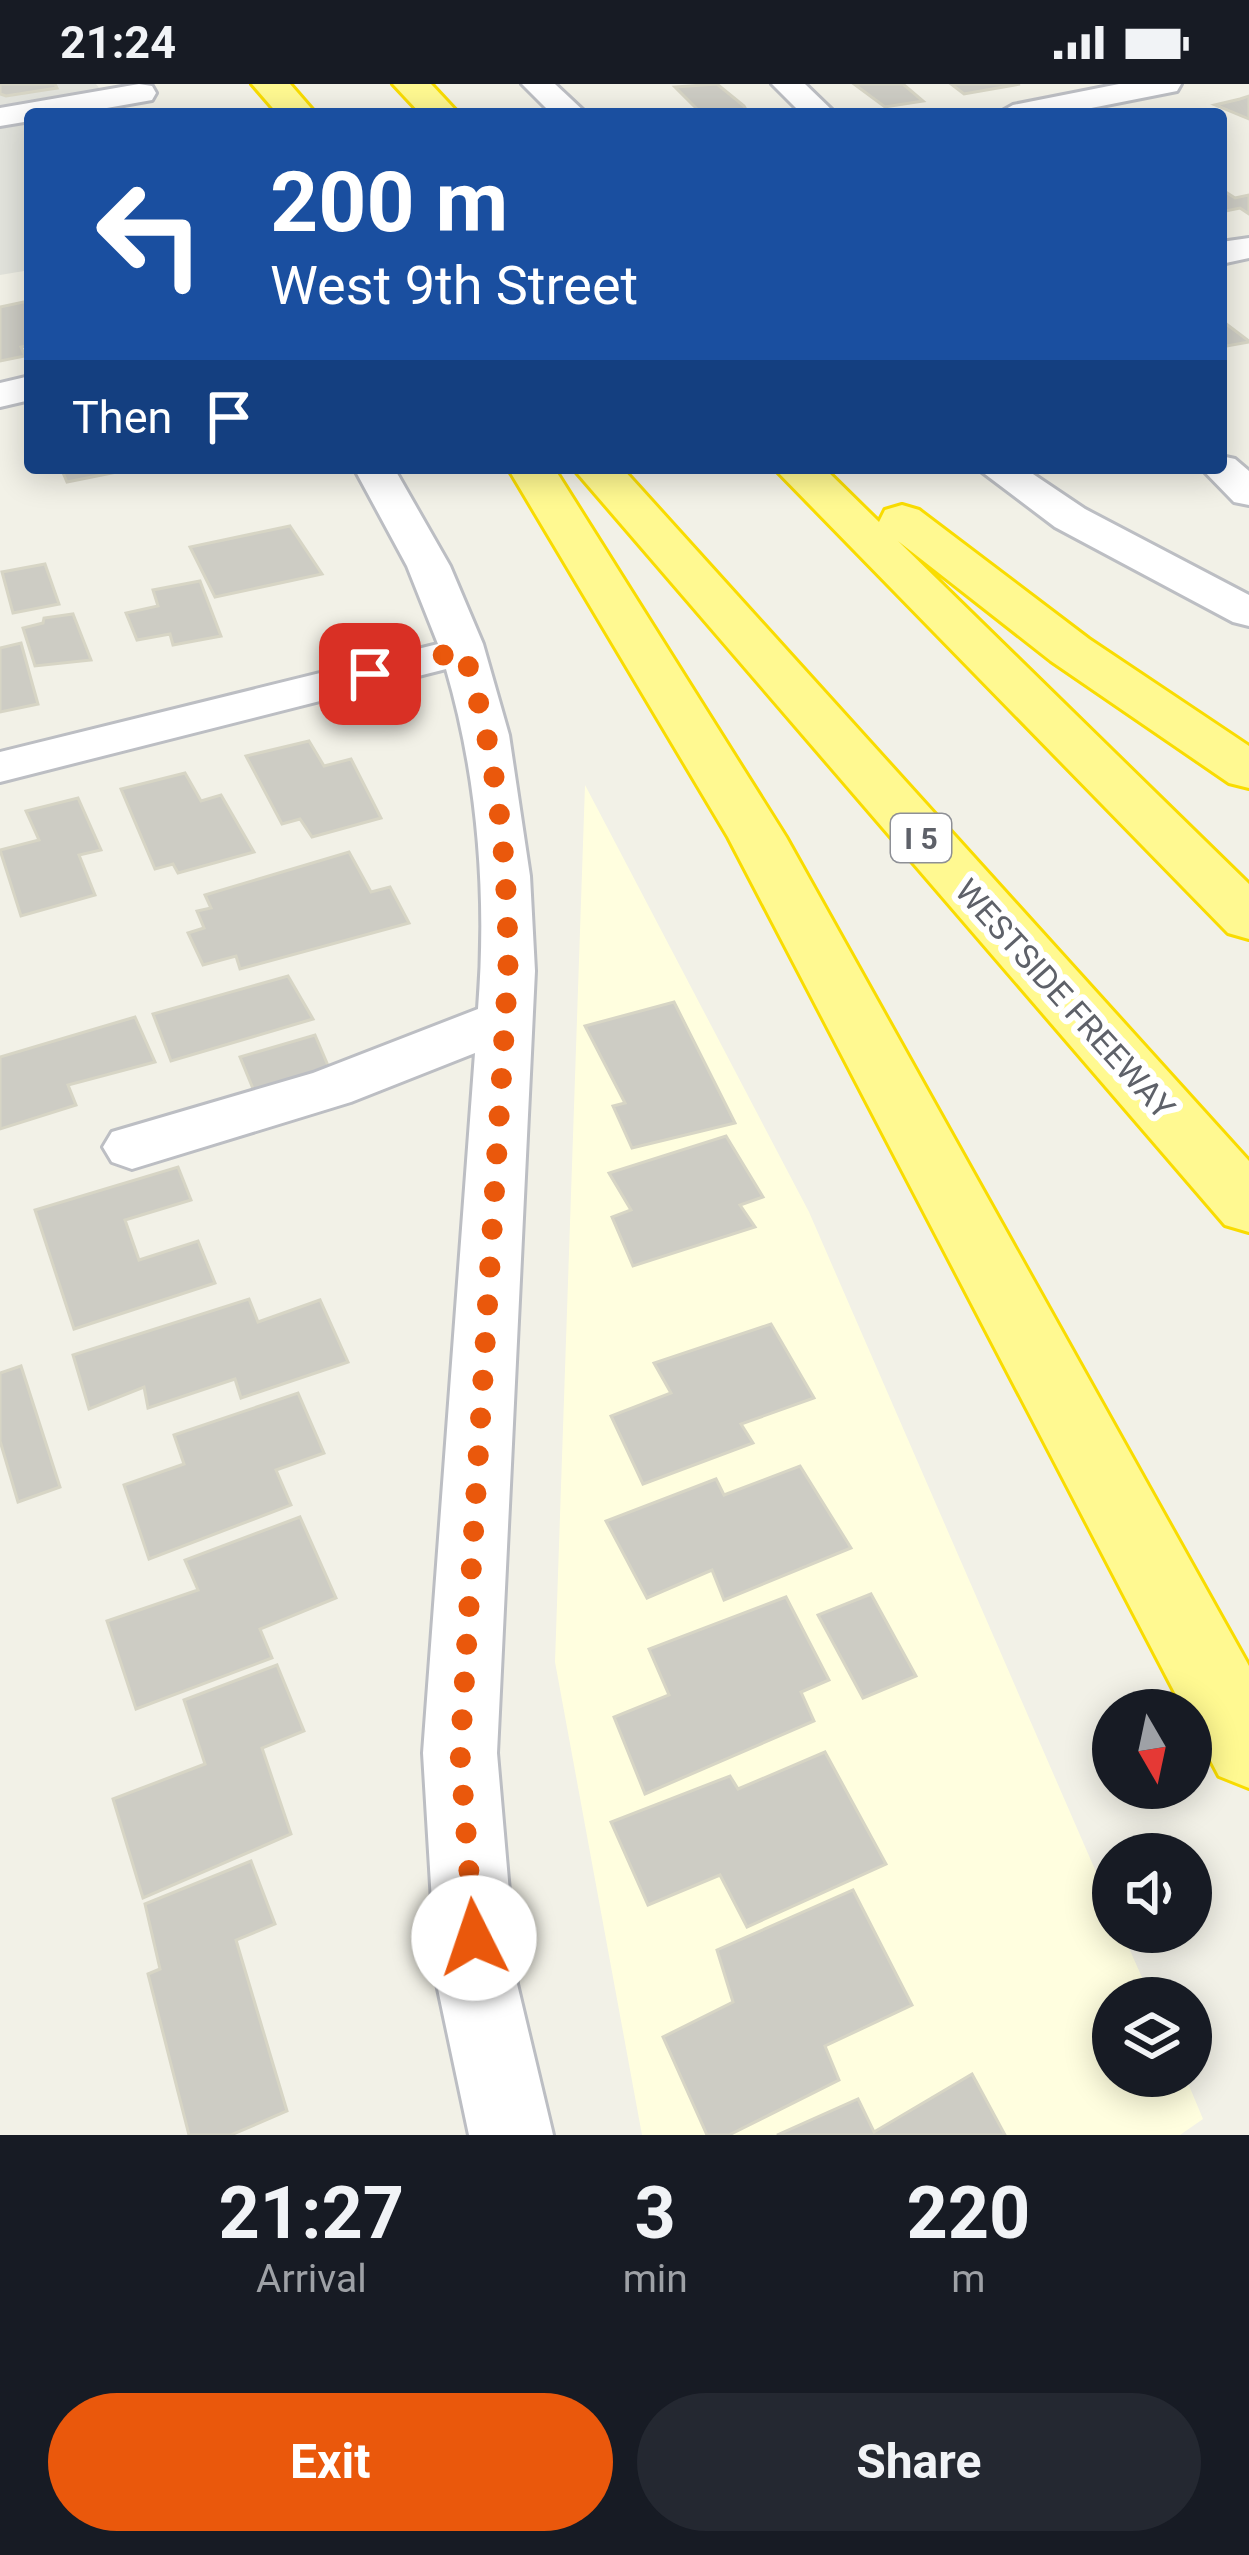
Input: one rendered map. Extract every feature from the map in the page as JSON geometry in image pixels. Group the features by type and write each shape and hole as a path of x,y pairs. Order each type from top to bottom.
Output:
{"highway":[{"path":"271,84 293,108"},
{"path":"411,84 435,108"},
{"path":"535,474 757,837 1249,1748"},
{"name":"WESTSIDE FREEWAY","path":"601,474 1249,1206"},
{"path":"802,474 1249,919"},
{"path":"848,474 1036,625 1249,771"}],"street":[{"path":"537,84 565,108"},
{"path":"787,84 813,108"},
{"path":"1044,108 1166,84"},
{"path":"65,108 144,97"},
{"path":"377,474 443,595 482,706 508,882 505,1020 460,1753 477,1984 511,2135"},
{"path":"1006,474 1070,518 1249,613"},
{"path":"0,767 463,650"},
{"path":"132,1147 331,1088 505,1020"}],"shaded area":[{"path":"0,84 96,84 114,108 24,108 24,271 0,275"},
{"path":"585,785 809,1212 1092,1863 1092,1953 1131,1953 1142,1977 1092,1977 1092,2097 1194,2097 1203,2119 1180,2135 642,2135 555,1662"}],"building":[{"path":"0,84 55,84 57,88 6,96 0,94"},
{"path":"717,84 745,108 696,108 675,87"},
{"path":"854,84 903,84 923,101 885,107"},
{"path":"951,84 1020,84 964,94"},
{"path":"1249,96 1249,119 1215,105"},
{"path":"1227,193 1235,198 1249,195 1249,214 1240,208 1227,211"},
{"path":"24,302 24,356 0,361 0,307"},
{"path":"1227,324 1249,341 1227,346"},
{"path":"64,474 107,474 67,482"},
{"path":"290,526 322,574 215,597 190,547"},
{"path":"45,564 59,604 13,613 2,572"},
{"path":"200,581 221,636 173,645 170,634 137,640 126,613 158,606 153,590"},
{"path":"73,614 91,660 35,666 23,628 43,623 44,618"},
{"path":"21,643 38,704 0,712 0,648"},
{"path":"309,741 324,766 351,759 381,818 312,837 300,819 282,824 246,756"},
{"path":"185,773 201,801 221,795 254,852 178,873 173,864 155,869 121,789"},
{"path":"78,798 101,850 79,855 95,895 21,916 0,850 39,840 26,811"},
{"path":"349,852 371,892 390,887 409,923 240,969 236,956 203,965 188,933 204,928 197,911 211,908 205,895"},
{"path":"288,976 313,1019 171,1061 153,1014"},
{"path":"674,1002 735,1123 632,1148 613,1106 625,1103 585,1026"},
{"path":"135,1017 155,1062 68,1085 76,1105 0,1129 0,1057"},
{"path":"315,1035 332,1075 256,1096 240,1057"},
{"path":"726,1136 763,1197 740,1205 755,1227 633,1266 612,1217 631,1210 609,1173"},
{"path":"178,1167 191,1200 125,1220 139,1260 198,1241 215,1283 74,1329 35,1210"},
{"path":"249,1299 258,1322 320,1300 348,1362 241,1398 235,1379 148,1408 144,1387 89,1409 73,1355"},
{"path":"771,1324 814,1398 741,1424 753,1443 643,1484 611,1416 671,1393 654,1363"},
{"path":"21,1366 60,1487 18,1502 0,1441 0,1373"},
{"path":"298,1393 324,1453 276,1470 291,1505 149,1559 124,1485 184,1464 174,1435"},
{"path":"800,1466 851,1548 724,1600 712,1570 647,1598 606,1521 716,1479 724,1495"},
{"path":"300,1517 336,1598 260,1629 272,1658 136,1709 107,1621 198,1590 185,1560"},
{"path":"871,1594 916,1676 863,1698 818,1615"},
{"path":"786,1597 829,1680 801,1692 814,1721 645,1794 614,1717 669,1695 649,1649"},
{"path":"277,1665 304,1731 262,1748 291,1834 143,1898 113,1799 205,1764 184,1700"},
{"path":"825,1752 886,1864 747,1927 720,1875 648,1905 611,1822 730,1776 738,1789"},
{"path":"251,1861 275,1924 236,1940 287,2111 231,2135 189,2135 148,1974 160,1969 145,1904"},
{"path":"853,1890 912,2005 825,2046 839,2080 729,2135 707,2135 663,2037 733,2002 717,1950"},
{"path":"972,2074 1005,2135 777,2135 858,2099 874,2132"}],"route":[{"path":"370,674 463,650 482,706 508,882 508,971 460,1753 474,1938"}]}
